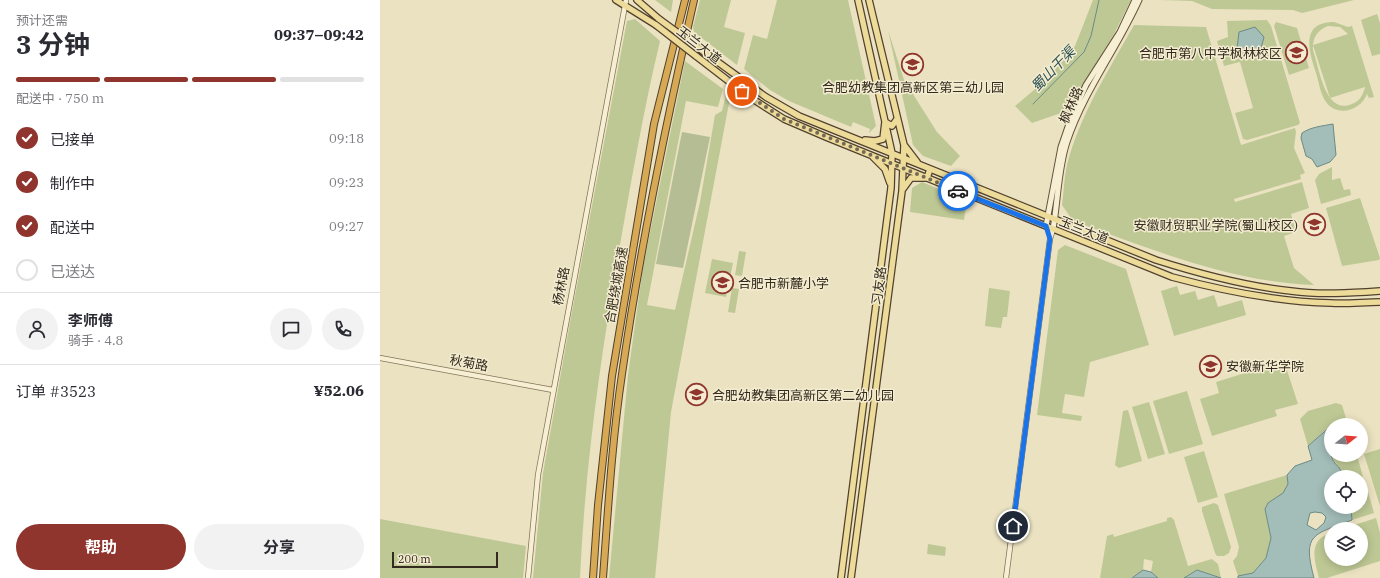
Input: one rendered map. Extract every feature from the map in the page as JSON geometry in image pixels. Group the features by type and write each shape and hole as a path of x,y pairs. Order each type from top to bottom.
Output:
{"highway":[{"name":"合肥绕城高速","path":"593,578 598,505 612,376 654,124 685,0"},
{"name":"合肥绕城高速","path":"603,578 608,507 622,374 665,127 694,0"}],"main road":[{"name":"玉兰大道","path":"616,0 626,3 748,96 784,119 871,156 1172,277 1216,288 1286,300 1332,303 1380,302"},
{"name":"玉兰大道","path":"637,0 659,19 766,97 799,116 1156,260 1211,277 1292,291 1347,293 1380,291"},
{"name":"习友路","path":"841,578 892,188 892,153 858,0"},
{"name":"习友路","path":"852,578 902,191 904,145 869,0"},
{"name":"枫林路","path":"1046,226 1061,147 1070,121 1086,85 1120,32 1135,0"},
{"name":"枫林路","path":"1053,229 1067,143 1078,113 1091,86 1122,36 1139,0"},
{"path":"856,139 875,141 883,139 885,122 892,126 897,119"},
{"path":"860,151 864,142"},
{"path":"904,145 911,156 922,166"},
{"path":"871,156 885,169 892,188"},
{"path":"902,191 906,183 911,178 927,178 930,169"}],"street":[{"name":"杨林路","path":"528,578 538,474 626,3"},
{"path":"1046,226 1050,239"},
{"path":"1006,578 1050,239 1053,229"},
{"name":"秋菊路","path":"380,358 553,390"}],"green space":[{"path":"655,0 673,0 671,12"},
{"path":"700,0 731,0 724,27 745,33 737,65 694,32 693,27"},
{"path":"777,0 848,0 876,126 869,133 870,129 853,122 851,127 789,101 770,90 744,69 753,35 767,39"},
{"path":"1093,0 1131,0 1113,36 1084,83 1068,115 1058,114 1032,123 1015,106 1047,79 1075,46"},
{"path":"1160,0 1354,0 1302,13 1293,10 1212,9 1192,1"},
{"path":"1377,14 1380,23 1380,54 1372,56 1361,20"},
{"path":"635,19 660,41 634,168 606,328 590,452 582,536 580,578 533,578 543,473 571,317 627,21"},
{"path":"1267,20 1271,26 1300,123 1298,125 1247,140 1243,139 1235,113 1253,108 1240,62 1224,66 1217,41 1228,37 1227,21"},
{"path":"1276,22 1297,28 1309,68 1289,75 1274,26"},
{"path":"1334,22 1348,27 1352,26 1374,97 1369,98 1367,94 1364,100 1355,108 1343,111 1331,107 1324,99 1320,89 1309,41 1315,27 1323,23","holes":["1328,26 1340,27 1348,34 1313,45 1314,39 1318,32","1313,45 1330,97 1321,78","1365,87 1361,97 1352,104 1343,106 1335,103 1330,98"]},
{"path":"1134,25 1206,27 1241,145 1295,128 1294,148 1305,173 1300,175 1301,179 1234,199 1235,202 1302,182 1309,208 1291,214 1296,232 1284,236 1294,268 1314,285 1283,283 1221,271 1161,253 1073,221 1062,205 1067,165 1079,128 1087,110"},
{"path":"888,30 904,80 937,132 960,156 951,166 923,156 913,145"},
{"path":"685,61 723,89 718,107 686,101 647,305 675,310 700,202 715,115 722,111 727,91 730,98 671,412 655,578 609,578 628,375 643,267"},
{"path":"682,132 710,137 683,268 656,264"},
{"path":"1332,167 1332,180 1340,178 1344,190 1350,189 1351,195 1321,204 1315,180 1319,174"},
{"path":"922,182 967,201 964,220 910,212 912,188"},
{"path":"1360,198 1380,258 1379,260 1342,266 1326,208"},
{"path":"1065,245 1126,269 1149,345 1090,362 1084,397 1065,394 1062,413 1082,416 1081,421 1037,415 1058,250"},
{"path":"739,251 746,252 742,276 735,275"},
{"path":"712,259 733,263 726,297 705,293"},
{"path":"1177,286 1180,295 1195,291 1198,300 1214,295 1218,307 1242,300 1246,315 1174,336 1161,291"},
{"path":"732,288 739,289 735,313 728,312"},
{"path":"989,288 1010,291 1007,317 1003,317 1001,328 985,326"},
{"path":"1284,361 1298,404 1275,410 1277,416 1212,436 1200,399 1219,393 1216,382"},
{"path":"1187,391 1203,444 1169,454 1153,401"},
{"path":"1149,402 1165,454 1148,459 1132,407"},
{"path":"1336,403 1342,405 1346,418 1324,418 1324,431 1308,446 1300,419 1308,411"},
{"path":"1128,410 1142,461 1119,468 1115,465 1123,411"},
{"path":"1380,449 1380,506 1366,462 1368,462 1368,453"},
{"path":"1204,451 1218,497 1198,503 1184,457"},
{"path":"1335,462 1359,462 1361,470 1340,470"},
{"path":"1287,475 1289,484 1283,493 1268,503 1265,509 1271,538 1266,558 1253,573 1238,576 1233,561 1237,556 1239,547 1224,494"},
{"path":"1368,492 1374,513 1352,520 1352,514 1368,514"},
{"path":"1214,503 1218,505 1231,547 1229,553 1224,556 1217,556 1215,553 1202,511 1202,507"},
{"path":"1171,517 1174,520 1188,566 1212,559 1218,564 1221,578 1197,570 1184,578 1158,578 1151,572 1153,561 1144,559 1143,570 1132,578 1100,578 1107,536 1113,534 1114,537 1167,521 1167,518"},
{"path":"1376,518 1380,533 1380,561 1368,565 1368,522 1364,522"},
{"path":"380,519 526,546 523,578 380,578"},
{"path":"1324,536 1324,566 1364,566 1327,578 1319,578 1314,551 1319,540"},
{"path":"928,544 946,547 945,556 927,554"}],"water":[{"path":"1255,27 1264,37 1260,52 1245,53 1237,49 1239,32"},
{"path":"1333,124 1336,155 1330,162 1317,167 1312,159 1306,156 1301,138 1302,133 1313,128"},
{"path":"1324,432 1324,462 1334,462 1341,470 1324,470 1324,514 1352,514 1352,520 1347,522 1324,522 1326,517 1322,513 1310,513 1307,525 1316,530 1324,523 1324,531 1314,538 1310,544 1309,552 1314,578 1238,578 1238,576 1253,573 1266,558 1271,538 1265,509 1268,503 1283,493 1288,484 1287,475 1295,466 1312,460 1308,446"},
{"path":"1143,570 1151,572 1158,578 1132,578"},
{"path":"1197,570 1221,578 1184,578"}],"waterway":[{"name":"蜀山干渠","path":"1033,104 1084,52 1091,36 1099,0"}],"way so far":[{"path":"742,91 784,119 958,191"}],"place":[{"name":"合肥市第八中学枫林校区","path":"1297,53"},
{"name":"合肥幼教集团高新区第三幼儿园","path":"913,65"},
{"name":"安徽财贸职业学院(蜀山校区)","path":"1314,225"},
{"name":"合肥市新麓小学","path":"722,283"},
{"name":"安徽新华学院","path":"1211,366"},
{"name":"合肥幼教集团高新区第二幼儿园","path":"697,395"}],"route":[{"path":"958,191 1046,226 1050,239 1013,526"}]}
